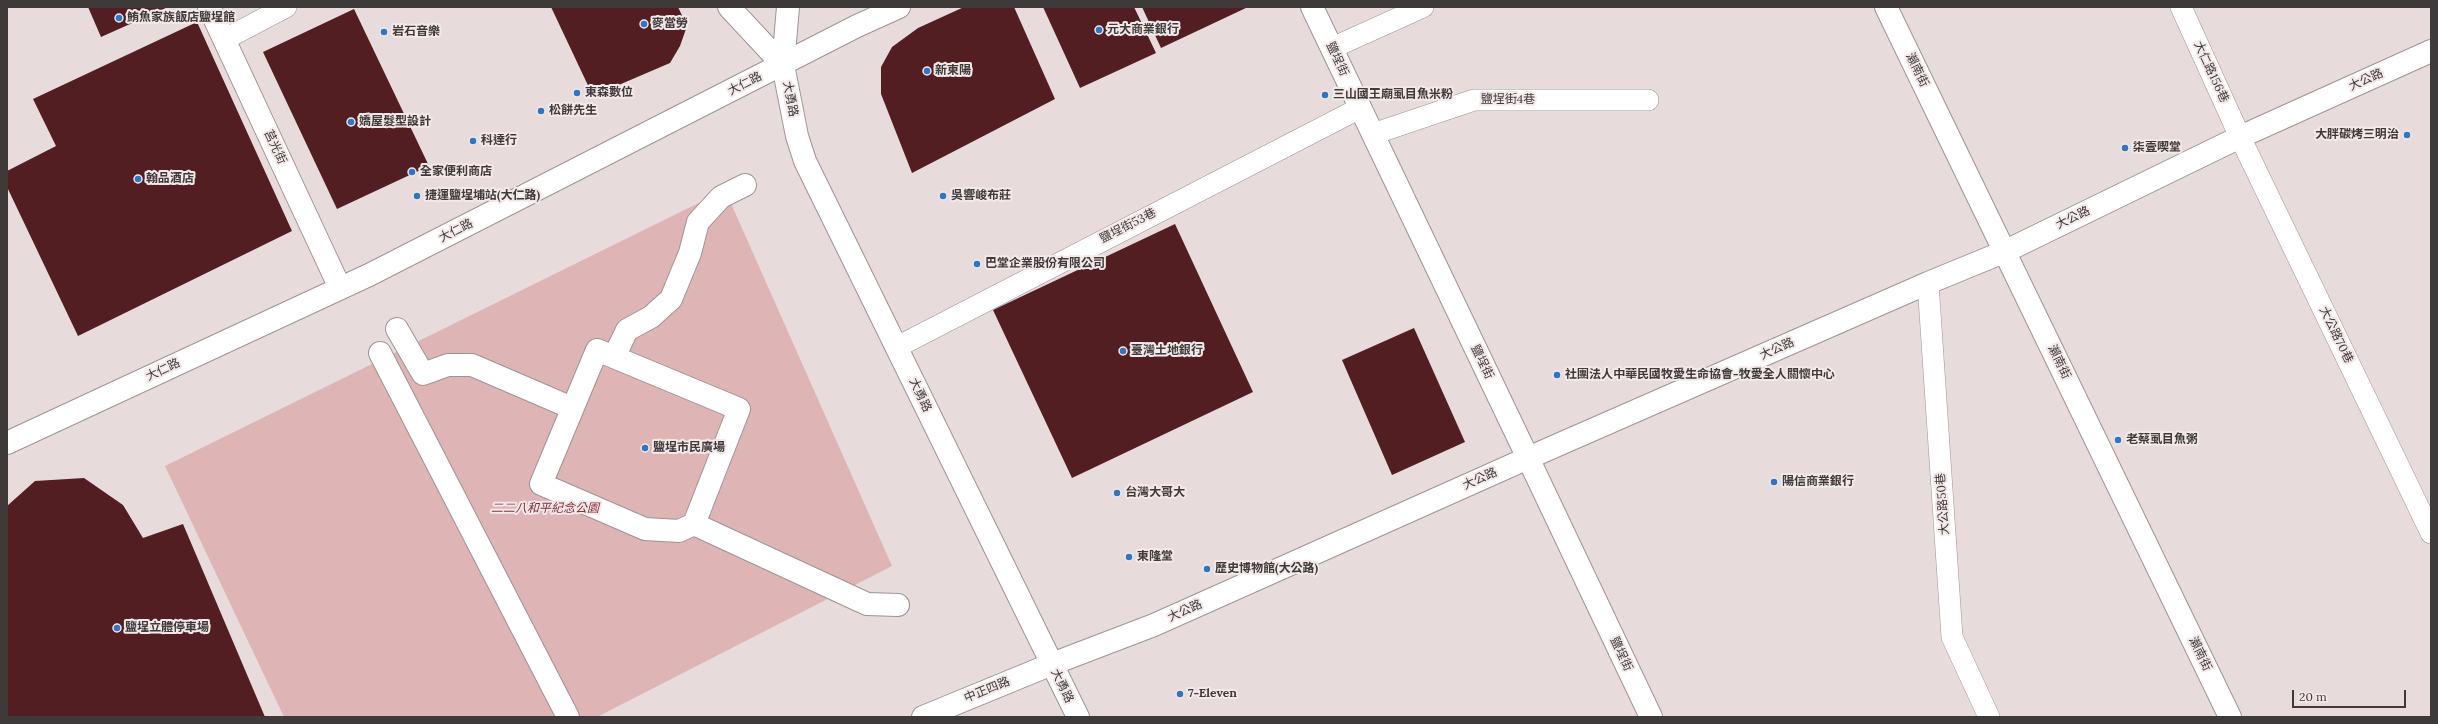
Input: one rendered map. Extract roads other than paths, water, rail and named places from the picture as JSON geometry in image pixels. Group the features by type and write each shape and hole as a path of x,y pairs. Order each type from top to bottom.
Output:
{"street":[{"name":"莒光街","path":"209,7 340,288"},
{"name":"大勇路","path":"729,7 783,65"},
{"name":"大勇路","path":"788,7 783,65 797,136 805,161 897,347 976,513 1078,717"},
{"name":"大仁路","path":"7,443 340,288 783,65 857,26 899,7"},
{"name":"鹽埕街","path":"1312,7 1651,717"},
{"name":"瀨南街","path":"1886,7 2006,251 2230,717"},
{"name":"大公路","path":"1052,664 1154,625 1528,458 1928,283 2006,251 2240,137 2431,51"},
{"path":"614,357 627,330 651,317 671,300 690,253 698,222 720,198 745,185"},
{"path":"397,329 423,374 448,365 472,365 572,408"},
{"path":"694,524 739,409 597,350 541,484 645,529 679,530 694,524 868,604 898,605"},
{"path":"380,353 568,717"},
{"name":"中正四路","path":"923,717 1052,664"}],"lane":[{"path":"225,39 286,7"},
{"path":"1332,48 1423,7"},
{"name":"大仁路156巷","path":"2181,7 2240,137"},
{"name":"鹽埕街4巷","path":"1373,134 1474,100 1648,100"},
{"name":"鹽埕街53巷","path":"897,347 1360,108"},
{"name":"大公路70巷","path":"2240,137 2431,533"},
{"name":"大公路50巷","path":"1928,283 1952,637 1989,717"}],"place":[{"name":"鮪魚家族飯店鹽埕館","path":"119,18"},
{"name":"麥當勞","path":"644,24"},
{"name":"元大商業銀行","path":"1099,30"},
{"name":"岩石音樂","path":"384,32"},
{"name":"新東陽","path":"927,71"},
{"name":"東森數位","path":"577,93"},
{"name":"三山國王廟虱目魚米粉","path":"1325,95"},
{"name":"松餅先生","path":"541,111"},
{"name":"嬌屋髮型設計","path":"351,122"},
{"name":"大胖碳烤三明治","path":"2407,135"},
{"name":"科達行","path":"473,141"},
{"name":"柒壹喫堂","path":"2125,148"},
{"name":"全家便利商店","path":"412,172"},
{"name":"翰品酒店","path":"138,179"},
{"name":"捷運鹽埕埔站(大仁路)","path":"417,196"},
{"name":"吳響峻布莊","path":"943,196"},
{"name":"巴堂企業股份有限公司","path":"977,264"},
{"name":"臺灣土地銀行","path":"1123,351"},
{"name":"社團法人中華民國牧愛生命協會-牧愛全人關懷中心","path":"1557,375"},
{"name":"老蔡虱目魚粥","path":"2118,440"},
{"name":"鹽埕市民廣場","path":"645,448"},
{"name":"陽信商業銀行","path":"1774,482"},
{"name":"台灣大哥大","path":"1117,493"},
{"name":"東隆堂","path":"1129,557"},
{"name":"歷史博物館(大公路)","path":"1207,569"},
{"name":"鹽埕立體停車場","path":"117,628"},
{"name":"7-Eleven","path":"1180,694"}],"park label":[{"name":"二二八和平紀念公園","path":"545,509"}]}
